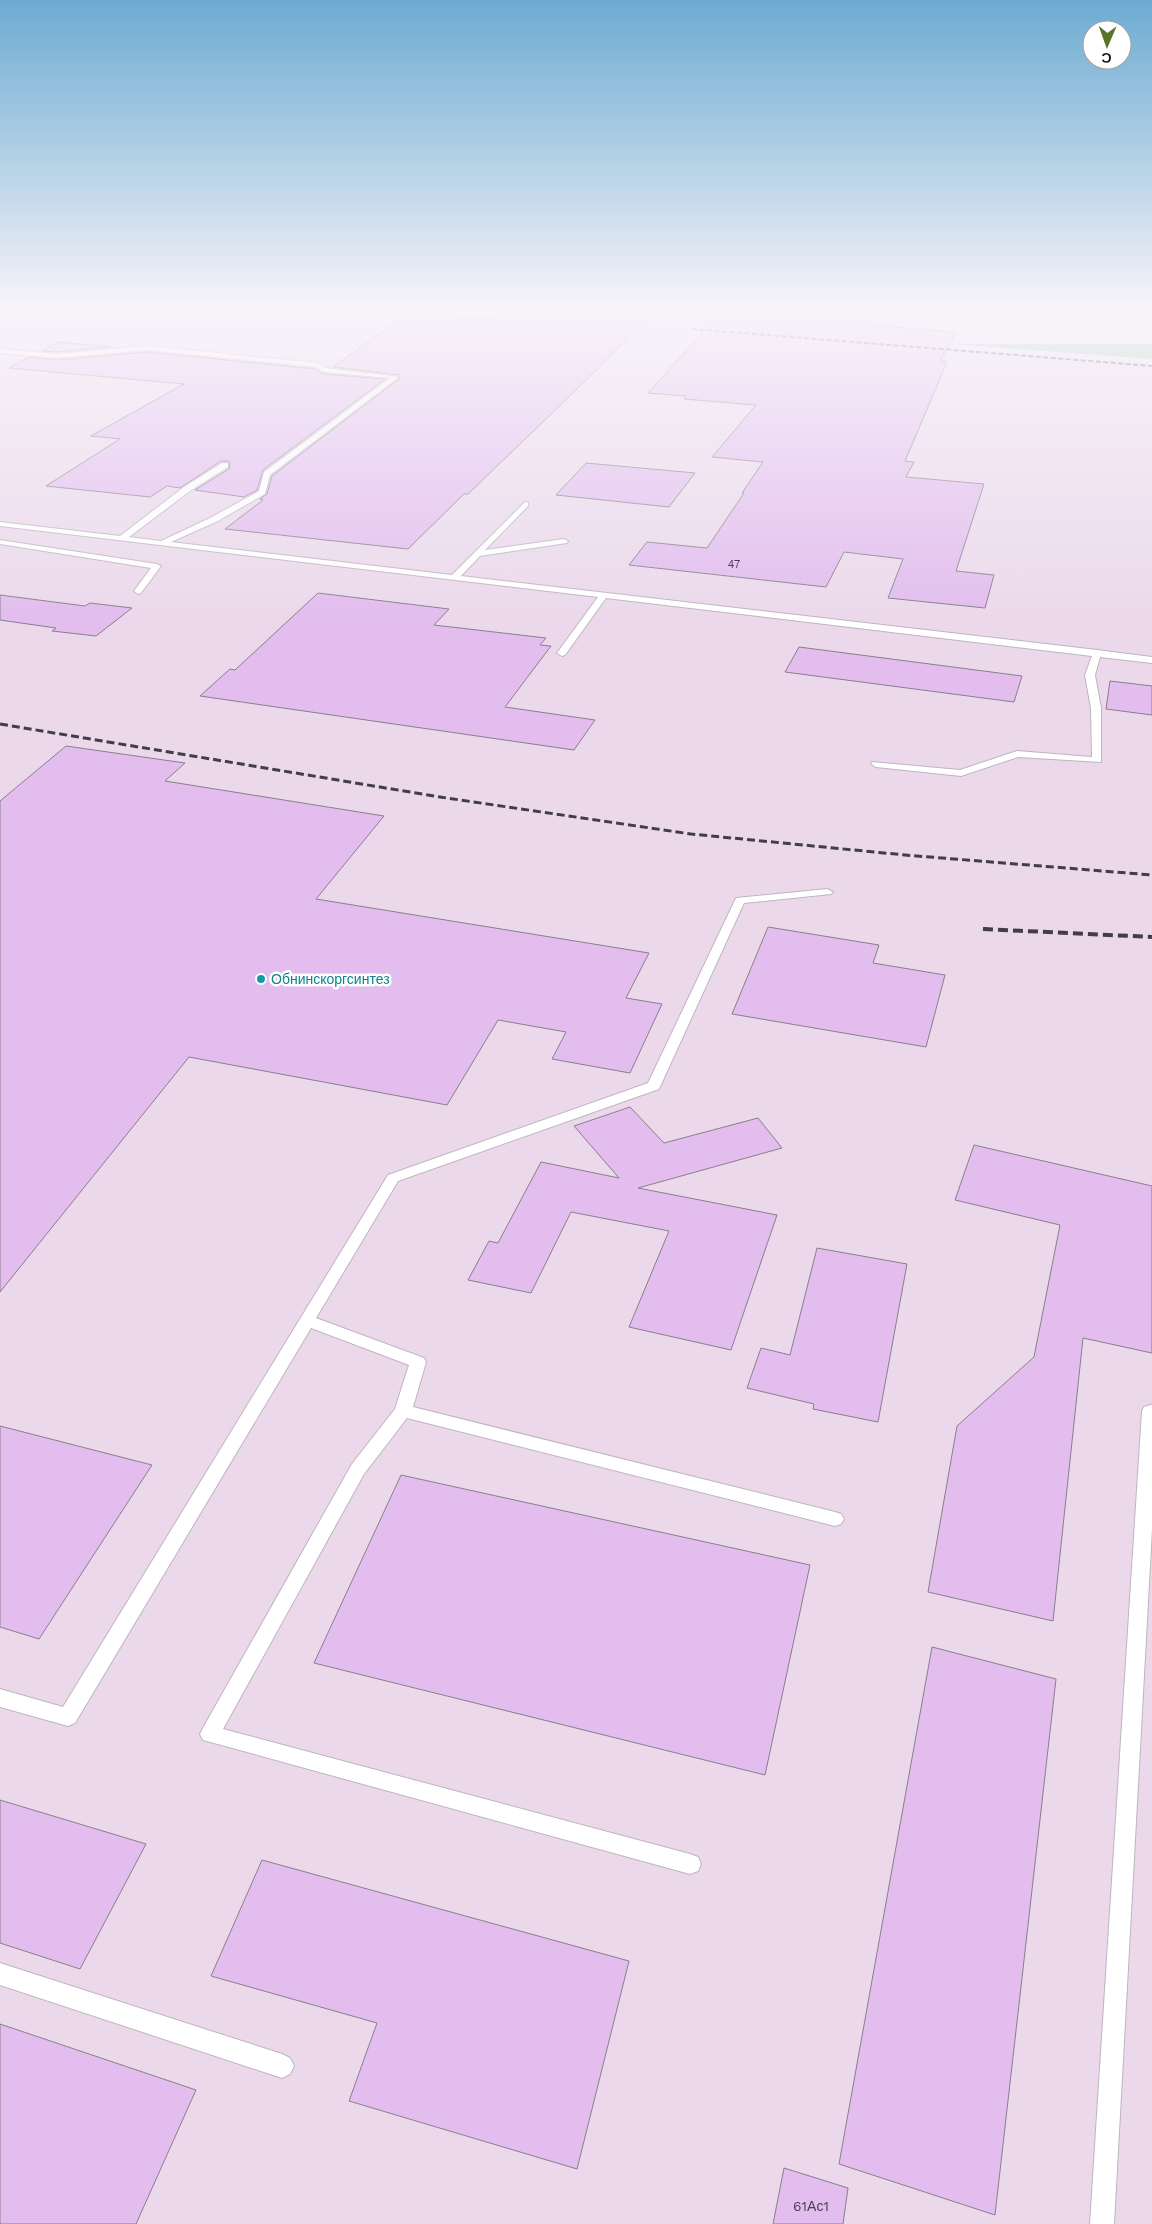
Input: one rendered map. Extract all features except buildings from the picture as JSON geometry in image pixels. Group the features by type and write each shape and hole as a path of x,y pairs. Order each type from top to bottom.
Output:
{"lane":[{"path":"162,543 213,520 262,492 267,474 351,411"},
{"path":"122,538 187,489 225,465"},
{"path":"454,578 525,504"},
{"path":"0,524 1152,660"},
{"path":"477,554 564,541"},
{"path":"0,542 157,566 138,591"},
{"path":"562,653 604,596"},
{"path":"876,764 961,773 1017,754 1098,760 1096,708 1090,675 1097,654"},
{"path":"0,1698 68,1717 393,1178 654,1086 740,900 827,892"},
{"path":"307,1321 418,1362 403,1411 358,1469 210,1734 690,1864"},
{"path":"403,1411 835,1519"},
{"path":"1102,2224 1150,1411"},
{"path":"0,1974 282,2066"}],"shaded area":[{"path":"0,411 1152,411 1152,2224 0,2224"}],"railway":[{"path":"0,724 440,797 691,834 905,855 1152,875"},
{"path":"988,929 983,929 1152,937"}],"place":[{"name":"Обнинскоргсинтез","path":"261,979"}]}
